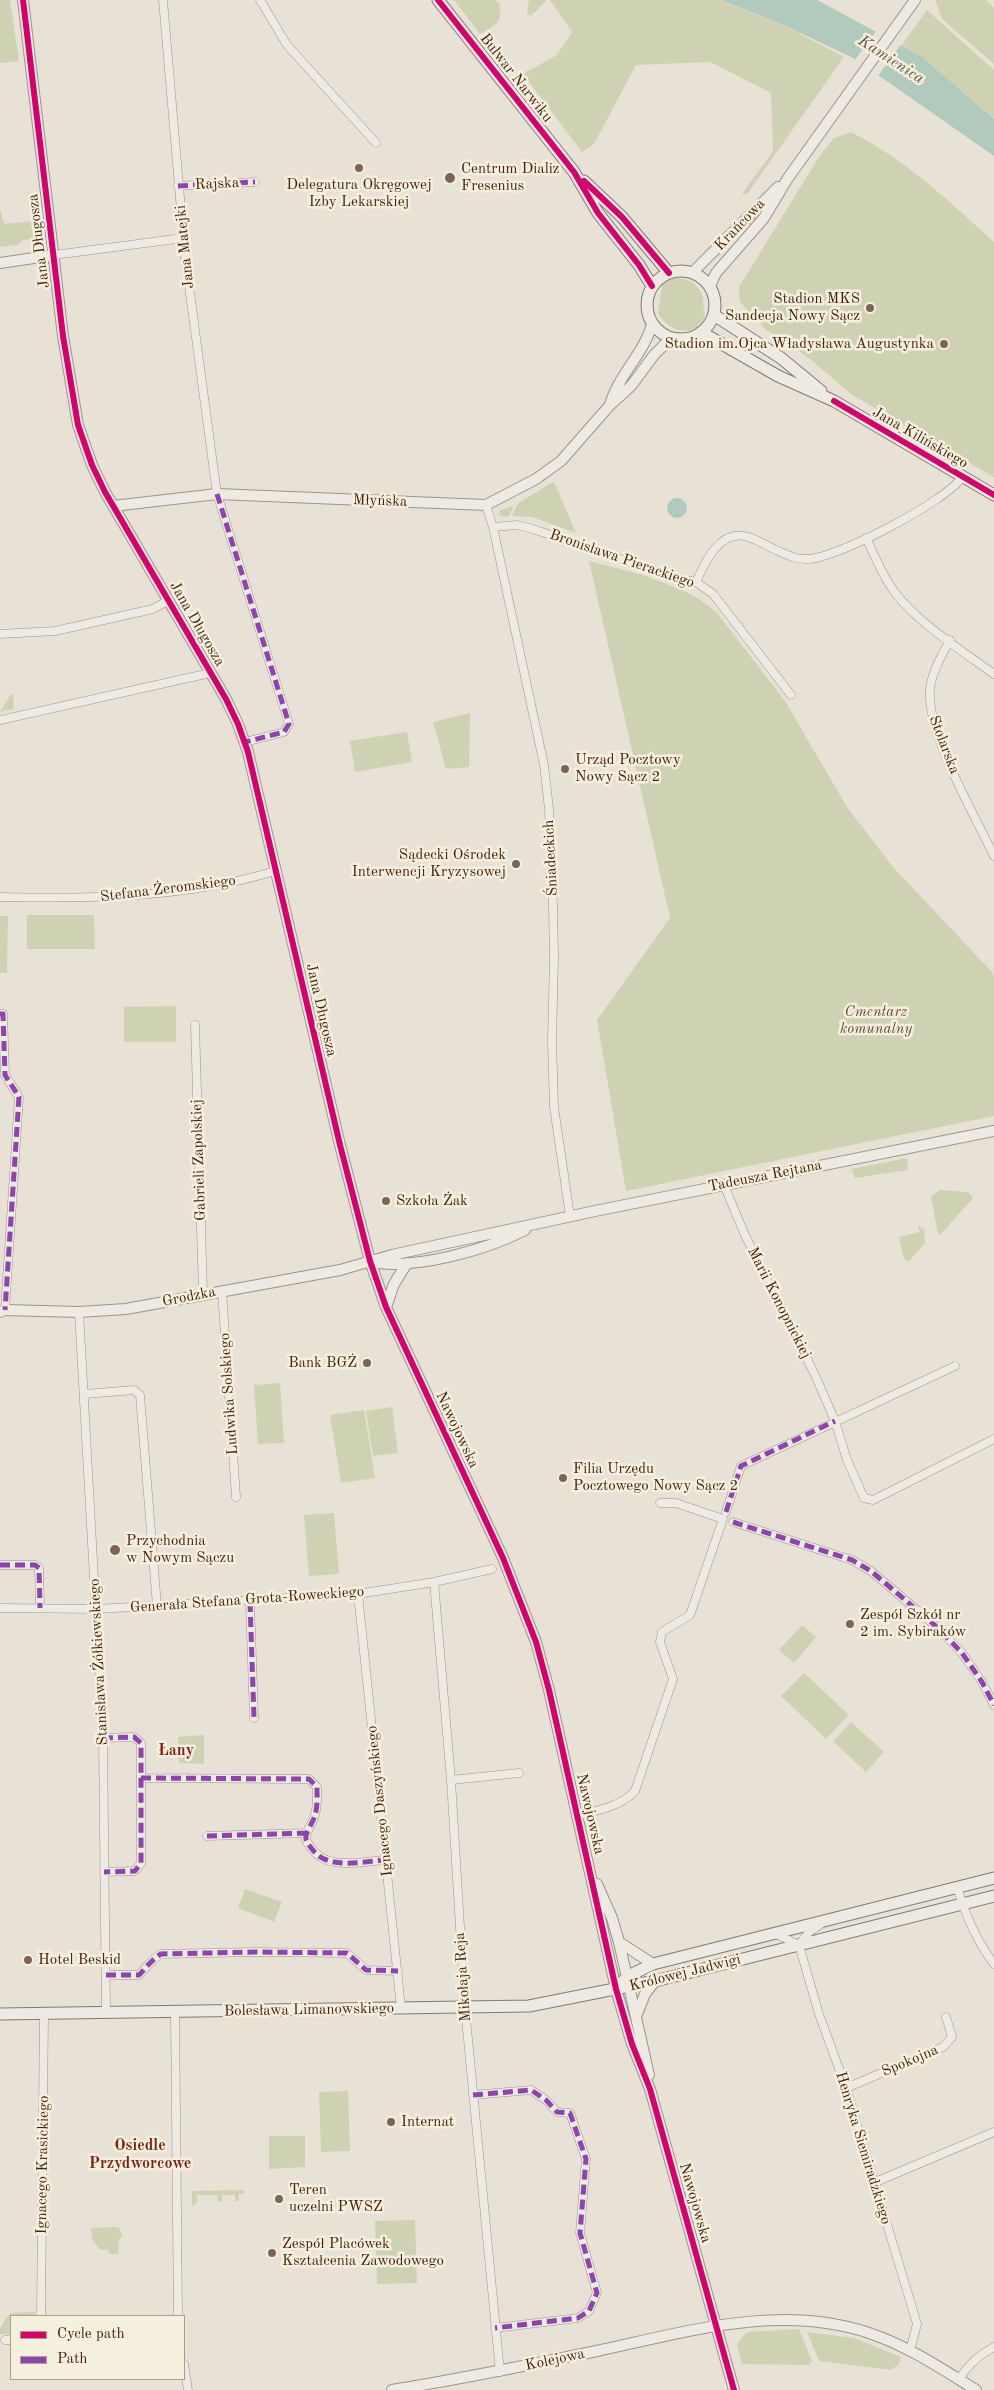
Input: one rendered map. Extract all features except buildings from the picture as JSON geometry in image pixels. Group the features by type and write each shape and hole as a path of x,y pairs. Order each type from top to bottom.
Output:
{"main road":[{"name":"Bulwar Narwiku","path":"438,0 574,172 598,213 639,265 652,286"},
{"name":"Bulwar Narwiku","path":"574,172 622,217 669,273"},
{"path":"693,272 710,286 715,304 714,315 702,332 687,338 671,338 660,332 652,324 646,306 652,286 669,273 693,272"},
{"name":"Jana Kilińskiego","path":"714,315 781,358 834,401"},
{"name":"Jana Kilińskiego","path":"702,332 778,376 834,401 994,495"},
{"name":"Królowej Jadwigi","path":"616,1989 653,1964 994,1878"},
{"name":"Królowej Jadwigi","path":"629,1982 655,1981 994,1896"},
{"name":"Bolesława Limanowskiego","path":"0,2014 175,2013 529,2006 616,1989"}],"street":[{"name":"Jana Długosza","path":"23,0 63,336 78,425 92,465 113,506 210,673 238,724 245,742 340,1145 370,1261"},
{"name":"Jana Matejki","path":"163,0 183,238 217,494 289,724 284,732 245,742"},
{"path":"260,0 287,45 376,143"},
{"name":"Krańcowa","path":"710,286 716,273 764,218 788,178 915,0"},
{"name":"Krańcowa","path":"693,272 745,218 788,178"},
{"name":"Rajska","path":"178,186 255,182"},
{"path":"0,263 183,238"},
{"name":"Młyńska","path":"610,405 614,390 649,336 652,324"},
{"name":"Młyńska","path":"113,506 217,494 486,505 536,479 561,461 610,405 631,386 654,355 671,338"},
{"path":"696,582 707,556 721,542 735,537 747,536 793,558 809,559 823,556 866,538 924,508 957,486 962,477"},
{"name":"Śniadeckich","path":"486,505 493,527 544,765 549,808 553,906 552,1041 554,1107 570,1216"},
{"name":"Bronisława Pierackiego","path":"493,527 517,525 533,529 679,579 696,582 713,594 792,695"},
{"path":"866,538 891,586 923,621 994,674"},
{"path":"0,634 54,631 153,609 169,600"},
{"name":"Stolarska","path":"950,640 933,675 930,689 932,720 949,762 994,856"},
{"path":"0,720 210,673"},
{"name":"Stefana Żeromskiego","path":"0,897 93,898 140,895 244,880 275,871"},
{"path":"2,1014 5,1075 19,1097 2,1309"},
{"name":"Gabrieli Zapolskiej","path":"195,1025 203,1294"},
{"name":"Tadeusza Rejtana","path":"370,1261 570,1216 994,1131"},
{"name":"Marii Konopnickiej","path":"724,1184 744,1233 815,1375 835,1421 840,1441 864,1498 873,1500 994,1439"},
{"name":"Tadeusza Rejtana","path":"370,1261 394,1265 467,1252 501,1242 537,1224"},
{"name":"Grodzka","path":"2,1309 79,1312 126,1309 340,1270 370,1261"},
{"name":"Nawojowska","path":"370,1261 386,1307 503,1558 536,1642 549,1690 576,1816 591,1870 601,1928 616,1989 632,2044 650,2089"},
{"path":"386,1307 394,1284 407,1263"},
{"name":"Ludwika Solskiego","path":"222,1291 236,1497"},
{"name":"Stanisława Żółkiewskiego","path":"79,1312 103,1738 106,2013"},
{"path":"726,1512 741,1466 955,1366"},
{"path":"85,1394 134,1390 140,1395 158,1606"},
{"path":"576,1816 614,1806 627,1800 636,1790 673,1679 660,1642 662,1632 690,1615 723,1519 676,1503 660,1503"},
{"path":"733,1522 852,1560 871,1571 938,1628 962,1653 982,1682 994,1705"},
{"path":"0,1564 34,1565 39,1568 40,1608"},
{"name":"Generała Stefana Grota-Roweckiego","path":"0,1608 97,1609 250,1602 358,1594 434,1582 492,1569"},
{"name":"Mikołaja Reja","path":"434,1582 450,1780 465,2008 500,2372"},
{"name":"Ignacego Daszyńskiego","path":"358,1594 401,2008"},
{"path":"250,1602 254,1718"},
{"path":"103,1738 134,1737 141,1743 141,1863 135,1871 104,1872"},
{"path":"450,1780 519,1773"},
{"path":"141,1778 309,1779 317,1787 318,1801 315,1816 306,1833 306,1840 324,1861 333,1863 386,1860"},
{"path":"207,1836 306,1833"},
{"name":"Nawojowska","path":"591,1870 612,1918 619,1942 636,2015 650,2089 734,2390"},
{"path":"957,1887 968,1923 994,1964"},
{"path":"774,1933 799,1945 809,1932 827,1920"},
{"path":"619,1942 653,1964"},
{"name":"Henryka Siemiradzkiego","path":"799,1945 819,2014 846,2088 873,2183 917,2324 910,2351"},
{"path":"106,1974 138,1975 151,1960 161,1954 244,1952 347,1953 366,1970 398,1971"},
{"path":"636,2015 645,1994 655,1981"},
{"name":"Ignacego Krasickiego","path":"41,2315 44,2013"},
{"path":"175,2013 178,2315"},
{"name":"Spokojna","path":"846,2088 943,2047 952,2038 946,2017"},
{"path":"473,2095 531,2090 546,2100 557,2112 570,2113 586,2159 580,2233 597,2293 589,2311 578,2318 495,2328"},
{"path":"873,2183 994,2132"},
{"name":"Kolejowa","path":"392,2390 500,2372 716,2326 778,2320 825,2323 869,2333 910,2351 976,2390"},
{"path":"959,2379 968,2364 994,2347"},
{"path":"185,2370 188,2390"}],"green space":[{"path":"0,0 10,0 19,61 0,63"},
{"path":"454,0 495,0 499,3 499,19 494,26 480,34"},
{"path":"529,0 547,0 531,16 527,13"},
{"path":"550,0 720,0 786,26 844,57 747,194 742,194 773,151 771,93 710,62 636,65 594,144 582,152 523,74 557,55 572,32"},
{"path":"935,0 986,0 994,8 994,64 942,19"},
{"path":"927,10 994,70 994,119 921,56 902,45"},
{"name":"Stadion MKS Sandecja Nowy Sącz","path":"851,132 908,168 994,242 994,477 852,395 810,359 784,340 766,330 740,302 739,287 819,157 834,138"},
{"path":"0,209 4,224 35,221 37,235 33,239 23,240 17,245 0,247"},
{"path":"672,278 682,278 690,281 700,290 705,316 695,328 682,331 675,329 668,325 658,313 662,284"},
{"path":"553,482 576,533 532,517 512,516 518,503"},
{"path":"514,505 509,517 500,516 499,511"},
{"name":"Cmentarz komunalny","path":"589,561 643,575 682,590 701,600 717,613 785,701 847,807 892,866 992,972 994,977 994,1116 626,1191 597,1020 670,918"},
{"path":"11,694 13,695 14,709 0,712"},
{"path":"470,713 469,767 446,769 433,722"},
{"path":"407,732 412,762 355,772 350,741"},
{"path":"27,915 94,915 95,949 27,949"},
{"path":"0,916 8,916 7,973 0,973"},
{"path":"176,1006 176,1042 124,1042 124,1007"},
{"path":"907,1158 908,1170 855,1178 851,1169"},
{"path":"940,1190 968,1192 973,1198 940,1235 938,1234 931,1197"},
{"path":"918,1226 924,1229 925,1243 907,1261 904,1259 899,1237 920,1232"},
{"path":"280,1383 284,1443 258,1444 254,1385"},
{"path":"392,1407 398,1453 373,1456 366,1411"},
{"path":"364,1410 375,1478 341,1483 330,1415"},
{"path":"334,1513 339,1574 309,1576 304,1515"},
{"path":"802,1625 816,1637 794,1663 779,1650"},
{"path":"804,1673 849,1715 826,1739 781,1696"},
{"path":"851,1722 884,1752 866,1772 833,1741"},
{"path":"204,1735 204,1764 179,1763 178,1737"},
{"path":"245,1889 282,1902 274,1922 238,1908"},
{"path":"348,2091 350,2151 321,2152 319,2092"},
{"path":"269,2136 305,2136 305,2167 269,2169"},
{"path":"244,2190 244,2194 239,2194 239,2201 235,2201 235,2195 222,2195 222,2201 218,2202 217,2195 197,2195 197,2203 192,2206 192,2191"},
{"path":"415,2220 417,2283 377,2284 375,2221"},
{"path":"118,2227 122,2237 119,2239 118,2254 110,2254 107,2249 100,2250 92,2239 91,2228"},
{"path":"35,2312 35,2315 10,2315 10,2334 0,2334 0,2328 10,2313"},
{"path":"799,2329 812,2361 809,2365 742,2364 737,2344 747,2332"},
{"path":"807,2332 854,2338 901,2357 899,2364 891,2370 819,2361"}],"water":[{"name":"Kamienica","path":"721,0 817,0 921,56 994,119 994,156 855,59 786,26"},
{"path":"677,498 684,501 687,508 684,515 677,518 670,515 667,508 670,501"}],"pier":[{"path":"877,30 902,43 877,77 854,61"}],"marked path":[{"path":"178,186 255,182"},
{"path":"217,494 289,724 284,732 245,742"},
{"path":"0,1014 3,1014 5,1075 19,1097 5,1310"},
{"path":"726,1512 741,1466 835,1421"},
{"path":"733,1522 852,1560 871,1571 938,1628 962,1653 982,1682 994,1705"},
{"path":"0,1565 35,1565 39,1568 40,1608"},
{"path":"250,1602 254,1718"},
{"path":"103,1738 134,1737 141,1743 141,1863 135,1871 104,1872"},
{"path":"141,1778 309,1779 317,1787 316,1810 306,1838 307,1843 312,1849 319,1856 336,1862 356,1863 386,1860"},
{"path":"207,1836 306,1833"},
{"path":"106,1975 139,1975 161,1954 254,1952 347,1953 366,1970 398,1971"},
{"path":"473,2095 531,2090 546,2100 557,2112 570,2113 586,2159 580,2233 597,2293 589,2311 578,2318 495,2328"}],"cycle path":[{"path":"23,0 63,336 78,425 92,465 105,492 226,699 248,752 340,1145 370,1261 386,1307 503,1558 536,1642 549,1690 616,1989 632,2044 650,2089 734,2390"},
{"path":"438,0 574,172 598,213 639,265 652,286"},
{"path":"584,181 622,217 669,273"},
{"path":"834,401 994,495"}],"place":[{"name":"Delegatura Okręgowej Izby Lekarskiej","path":"359,168"},
{"name":"Centrum Dializ Fresenius","path":"450,178"},
{"name":"Stadion MKS Sandecja Nowy Sącz","path":"870,308"},
{"name":"Stadion im.Ojca Władysława Augustynka","path":"944,344"},
{"name":"Urząd Pocztowy Nowy Sącz 2","path":"565,769"},
{"name":"Sądecki Ośrodek Interwencji Kryzysowej","path":"516,864"},
{"name":"Szkoła Żak","path":"386,1201"},
{"name":"Bank BGŻ","path":"367,1363"},
{"name":"Filia Urzędu Pocztowego Nowy Sącz 2","path":"563,1478"},
{"name":"Przychodnia w Nowym Sączu","path":"115,1550"},
{"name":"Zespół Szkół nr 2 im. Sybiraków","path":"850,1624"},
{"name":"Hotel Beskid","path":"28,1960"},
{"name":"Internat","path":"391,2122"},
{"name":"Teren uczelni PWSZ","path":"279,2199"},
{"name":"Zespół Placówek Kształcenia Zawodowego","path":"272,2253"}],"district":[{"name":"Łany","path":"176,1751"},
{"name":"Osiedle Przydworcowe","path":"140,2155"}]}
